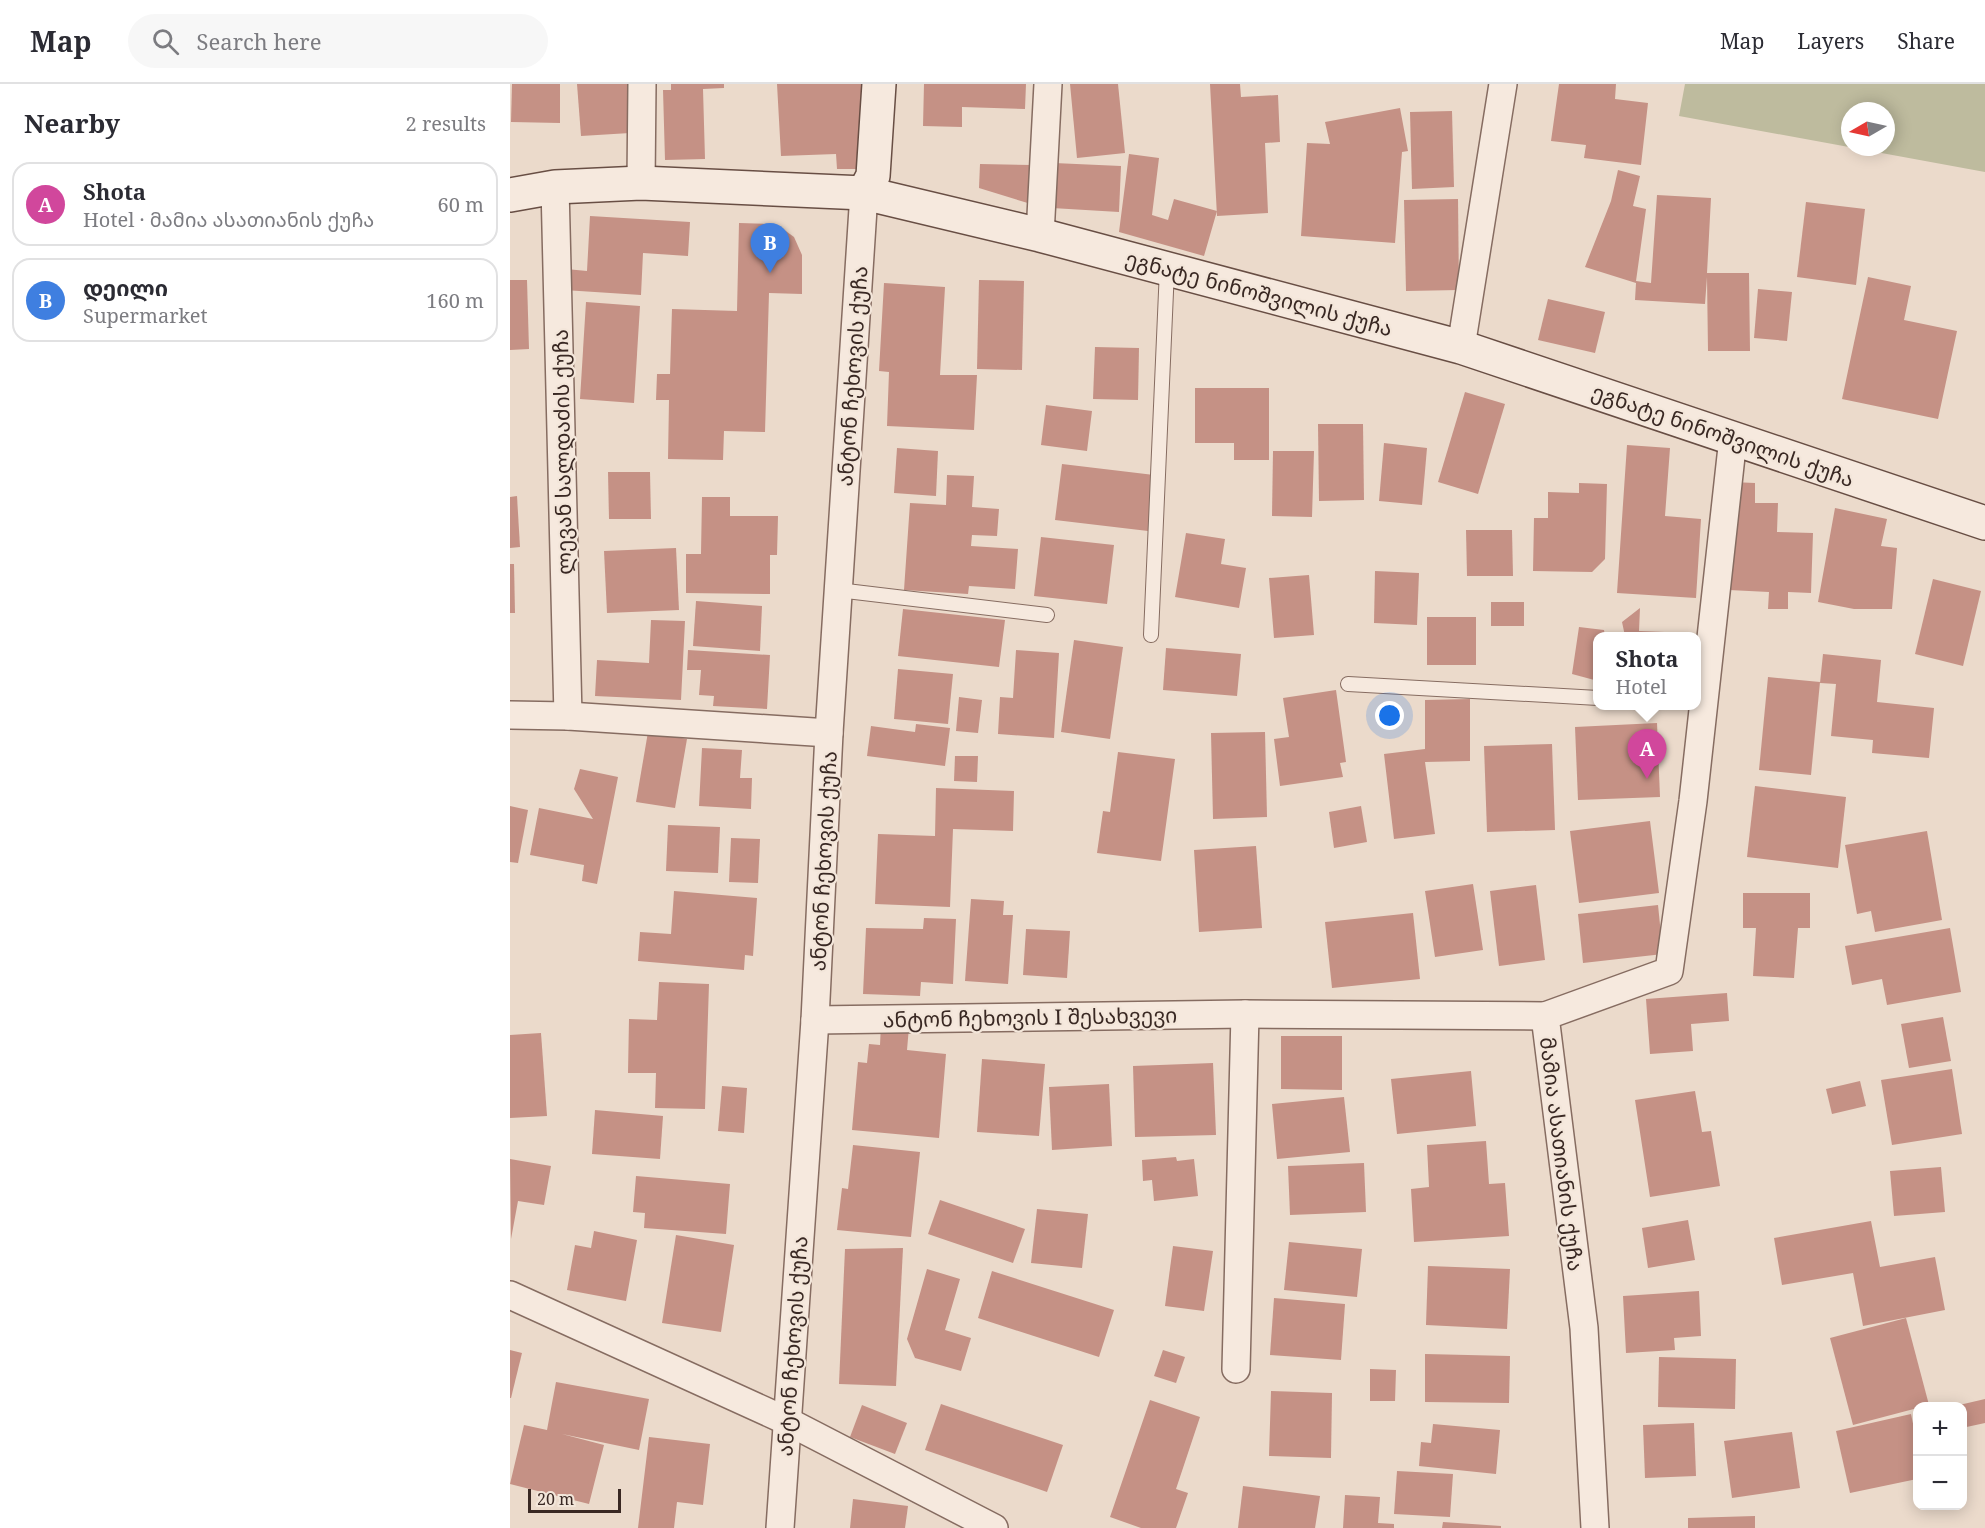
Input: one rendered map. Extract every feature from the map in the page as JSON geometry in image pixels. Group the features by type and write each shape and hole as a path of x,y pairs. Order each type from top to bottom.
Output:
{"main road":[{"path":"864,194 873,176 879,84"},
{"name":"ეგნატე ნინოშვილის ქუჩა","path":"510,195 555,187 641,183 864,194 1040,235 1461,347 1985,523"}],"street":[{"path":"641,183 642,84"},
{"path":"1040,235 1048,84"},
{"path":"1461,347 1503,84"},
{"name":"ლევან სალდაძის ქუჩა","path":"555,187 568,716"},
{"name":"ანტონ ჩეხოვის ქუჩა","path":"780,1528 815,1020 828,733 864,194"},
{"name":"მამია ასათიანის ქუჩა","path":"1701,696 1732,438"},
{"name":"მამია ასათიანის ქუჩა","path":"1595,1528 1584,1328 1545,1016 1669,971 1693,801 1700,710"},
{"path":"510,715 568,716 828,733"},
{"path":"1236,1369 1245,1014"},
{"name":"ანტონ ჩეხოვის I შესახვევი","path":"815,1020 1245,1014 1545,1016"},
{"path":"510,1295 787,1421 994,1528"}],"lane":[{"path":"1151,635 1167,269"},
{"path":"838,590 1047,615"},
{"path":"1348,684 1593,698"}],"shaded area":[{"path":"1685,84 1985,84 1985,172 1895,156 1895,102 1841,102 1841,146 1679,116"}],"building":[{"path":"512,84 560,84 560,123 511,122"},
{"path":"577,84 627,84 630,133 581,136"},
{"path":"671,84 724,84 724,88 703,89 705,159 665,160 663,90 671,90"},
{"path":"777,84 865,84 863,169 837,169 836,154 781,156"},
{"path":"924,84 1026,84 1025,109 962,107 962,127 923,126"},
{"path":"1070,84 1118,84 1125,153 1077,158"},
{"path":"1210,84 1240,84 1241,97 1278,95 1280,142 1265,143 1268,213 1217,216"},
{"path":"1559,84 1616,84 1615,99 1648,103 1641,165 1584,158 1586,145 1551,141"},
{"path":"1400,108 1408,151 1402,152 1395,243 1301,236 1307,143 1330,144 1325,122"},
{"path":"1452,111 1454,187 1412,189 1410,112"},
{"path":"1129,154 1159,158 1152,215 1168,220 1174,199 1217,211 1204,256 1119,232"},
{"path":"1054,163 1121,166 1119,212 1052,208"},
{"path":"980,164 1032,165 1031,204 979,188"},
{"path":"1618,170 1640,176 1633,206 1646,209 1636,281 1651,283 1657,195 1711,198 1707,273 1749,273 1750,351 1708,351 1707,277 1705,304 1635,300 1636,283 1585,267 1611,201"},
{"path":"1458,199 1459,290 1406,291 1404,200"},
{"path":"1806,202 1865,209 1856,285 1797,277"},
{"path":"590,216 690,222 688,256 643,253 641,295 564,290 566,269 587,271"},
{"path":"739,223 768,224 783,229 794,237 802,255 802,294 769,293 765,432 724,431 723,460 668,459 669,400 656,400 657,374 670,374 672,309 737,311"},
{"path":"1868,277 1911,286 1904,320 1957,331 1938,419 1842,399"},
{"path":"510,280 527,280 529,349 510,350"},
{"path":"979,280 1024,281 1022,370 977,369"},
{"path":"884,283 945,287 940,375 977,375 974,430 887,426 889,372 879,371"},
{"path":"1758,289 1792,292 1787,341 1754,338"},
{"path":"1548,299 1605,312 1595,353 1538,340"},
{"path":"586,302 640,306 634,403 580,399"},
{"path":"1095,347 1139,348 1138,400 1093,399"},
{"path":"1195,388 1269,388 1269,460 1234,460 1234,443 1195,443"},
{"path":"1465,392 1505,404 1478,494 1438,482"},
{"path":"1046,405 1092,411 1087,451 1041,445"},
{"path":"1318,424 1363,424 1364,500 1319,501"},
{"path":"1384,443 1427,448 1422,505 1379,501"},
{"path":"1627,445 1670,448 1665,516 1701,519 1696,598 1617,593"},
{"path":"897,448 938,451 936,496 894,493"},
{"path":"1273,451 1314,451 1312,517 1272,516"},
{"path":"1062,464 1154,475 1148,531 1055,520"},
{"path":"608,472 650,472 651,519 609,519"},
{"path":"947,475 974,476 972,507 999,509 997,536 972,535 971,546 1018,549 1015,589 969,586 968,594 904,590 910,503 946,505"},
{"path":"1732,482 1755,483 1755,503 1778,503 1777,532 1813,533 1811,593 1788,592 1788,609 1768,609 1769,592 1729,590"},
{"path":"1579,483 1607,484 1605,559 1592,572 1533,571 1534,518 1548,518 1548,492 1579,493"},
{"path":"517,496 520,547 510,548 510,497"},
{"path":"702,497 730,497 730,516 778,516 777,555 770,555 770,594 686,593 686,554 701,554"},
{"path":"1835,508 1887,519 1881,546 1897,548 1892,609 1854,609 1818,602"},
{"path":"1466,530 1512,530 1513,576 1467,576"},
{"path":"1186,533 1225,539 1221,564 1246,568 1239,608 1175,597"},
{"path":"1041,537 1114,545 1107,604 1034,596"},
{"path":"676,548 679,610 607,613 604,551"},
{"path":"510,564 514,564 515,613 510,613"},
{"path":"1375,571 1419,573 1417,625 1374,623"},
{"path":"1309,575 1314,635 1274,638 1269,578"},
{"path":"1933,579 1981,591 1963,666 1915,654"},
{"path":"696,601 762,606 760,651 693,646"},
{"path":"1491,602 1524,602 1524,626 1491,626"},
{"path":"1640,608 1639,631 1664,632 1624,632 1622,622"},
{"path":"903,609 1005,620 999,667 898,656"},
{"path":"1427,617 1476,617 1476,665 1427,665"},
{"path":"651,620 685,621 681,700 595,696 597,660 649,663"},
{"path":"1579,627 1604,630 1604,632 1593,632 1593,680 1572,674"},
{"path":"1074,640 1123,647 1110,739 1061,732"},
{"path":"1166,648 1241,654 1237,696 1163,690"},
{"path":"688,650 770,655 767,709 713,706 714,696 699,695 701,670 687,670"},
{"path":"1016,650 1059,653 1054,738 998,734 1000,697 1013,698"},
{"path":"1823,654 1881,660 1877,702 1934,708 1929,758 1872,753 1873,740 1831,736 1836,684 1820,683"},
{"path":"898,669 953,674 948,724 894,719"},
{"path":"1768,677 1820,682 1811,775 1759,770"},
{"path":"1336,690 1346,762 1340,763 1343,777 1280,786 1274,739 1289,737 1283,698"},
{"path":"959,697 982,700 978,733 956,731"},
{"path":"1470,699 1470,761 1425,762 1435,834 1394,839 1384,754 1425,749 1425,700"},
{"path":"1657,723 1660,797 1578,800 1575,727"},
{"path":"916,724 950,728 945,766 867,756 871,726 915,732"},
{"path":"648,732 687,739 675,808 636,802"},
{"path":"1265,732 1267,817 1213,819 1211,733"},
{"path":"1552,744 1555,830 1487,832 1484,746"},
{"path":"702,748 742,750 740,778 752,778 751,809 699,806"},
{"path":"1118,752 1175,759 1161,861 1097,853 1103,811 1110,812"},
{"path":"955,756 978,756 977,782 954,781"},
{"path":"580,769 618,777 597,884 582,881 584,865 530,855 539,808 593,819 574,789"},
{"path":"1755,786 1846,797 1838,868 1747,857"},
{"path":"936,788 1014,791 1013,831 953,829 950,907 875,904 878,834 935,836"},
{"path":"510,806 528,810 518,863 510,862"},
{"path":"1361,806 1367,842 1334,848 1329,812"},
{"path":"1650,821 1659,893 1579,903 1570,831"},
{"path":"668,825 720,827 718,873 666,871"},
{"path":"1927,831 1942,920 1875,932 1871,911 1857,914 1845,845"},
{"path":"731,838 760,839 758,883 729,882"},
{"path":"1256,846 1262,928 1199,932 1194,850"},
{"path":"1473,884 1483,950 1435,957 1425,891"},
{"path":"1536,885 1545,960 1499,966 1490,891"},
{"path":"674,891 757,898 753,956 745,955 744,970 638,961 640,932 671,934"},
{"path":"1743,893 1810,893 1810,928 1798,928 1794,978 1753,976 1756,928 1743,928"},
{"path":"971,899 1004,901 1003,915 1013,915 1008,984 965,981"},
{"path":"1658,905 1663,954 1583,963 1578,914"},
{"path":"1413,913 1420,979 1332,988 1325,922"},
{"path":"924,918 956,919 953,984 921,982 920,996 863,994 866,928 923,929"},
{"path":"1950,928 1961,992 1887,1005 1882,979 1852,985 1845,946"},
{"path":"1026,929 1070,931 1067,978 1023,975"},
{"path":"659,982 709,984 705,1109 655,1108 656,1073 628,1073 629,1019 657,1020"},
{"path":"1727,993 1729,1021 1691,1024 1693,1051 1650,1054 1646,999"},
{"path":"1943,1017 1951,1061 1909,1068 1901,1024"},
{"path":"881,1024 909,1027 907,1050 946,1054 939,1138 852,1130 858,1062 867,1063 869,1044 880,1045"},
{"path":"541,1033 547,1116 510,1118 510,1035"},
{"path":"1281,1036 1342,1036 1342,1090 1281,1089"},
{"path":"982,1059 1045,1064 1039,1136 977,1132"},
{"path":"1213,1063 1216,1135 1135,1137 1133,1066"},
{"path":"1952,1069 1962,1134 1892,1145 1881,1080"},
{"path":"1471,1071 1476,1126 1397,1134 1391,1079"},
{"path":"1860,1081 1866,1106 1832,1114 1826,1089"},
{"path":"1109,1084 1112,1146 1052,1150 1049,1087"},
{"path":"722,1086 747,1088 744,1133 718,1131"},
{"path":"1695,1091 1702,1132 1711,1131 1720,1186 1650,1197 1635,1100"},
{"path":"1344,1097 1350,1152 1277,1159 1272,1104"},
{"path":"595,1110 663,1116 660,1159 592,1154"},
{"path":"1486,1141 1489,1184 1505,1183 1509,1236 1414,1242 1411,1189 1429,1187 1427,1145"},
{"path":"853,1145 920,1152 911,1237 837,1230 842,1188 848,1189"},
{"path":"1176,1157 1177,1161 1194,1159 1198,1196 1154,1201 1152,1180 1143,1181 1142,1160"},
{"path":"510,1159 551,1166 544,1205 518,1201 511,1239"},
{"path":"1364,1163 1366,1212 1290,1215 1288,1166"},
{"path":"1941,1167 1945,1212 1894,1216 1890,1171"},
{"path":"636,1176 730,1184 726,1234 644,1228 645,1213 633,1212"},
{"path":"940,1200 1025,1229 1013,1263 928,1234"},
{"path":"1037,1209 1088,1214 1082,1268 1031,1263"},
{"path":"1688,1220 1695,1260 1648,1268 1642,1228"},
{"path":"1871,1221 1880,1267 1935,1257 1945,1310 1863,1326 1853,1273 1782,1285 1774,1238"},
{"path":"594,1231 637,1240 626,1301 567,1290 575,1245 591,1248"},
{"path":"676,1235 734,1245 721,1332 662,1323"},
{"path":"1289,1242 1362,1249 1357,1297 1284,1290"},
{"path":"1173,1246 1213,1251 1204,1311 1165,1306"},
{"path":"903,1248 896,1386 839,1384 845,1249"},
{"path":"1428,1266 1510,1269 1507,1329 1426,1325"},
{"path":"927,1269 960,1279 945,1330 971,1338 961,1371 915,1358 907,1339"},
{"path":"992,1271 1114,1310 1099,1357 978,1318"},
{"path":"1699,1291 1701,1336 1674,1338 1675,1350 1626,1353 1623,1296"},
{"path":"1274,1298 1345,1304 1341,1360 1270,1355"},
{"path":"1906,1318 1928,1402 1913,1402 1913,1409 1853,1425 1830,1338"},
{"path":"510,1350 522,1353 511,1398 510,1398"},
{"path":"1163,1350 1185,1357 1176,1383 1154,1376"},
{"path":"1425,1354 1510,1356 1509,1403 1425,1402"},
{"path":"1659,1357 1736,1359 1735,1409 1658,1407"},
{"path":"1370,1369 1396,1370 1395,1401 1370,1401"},
{"path":"556,1382 649,1399 639,1450 562,1434 604,1445 589,1504 510,1484 524,1425 547,1430"},
{"path":"1271,1391 1332,1393 1331,1458 1269,1456"},
{"path":"1985,1399 1985,1423 1967,1427 1967,1403"},
{"path":"1150,1400 1200,1417 1176,1489 1188,1493 1176,1528 1141,1528 1110,1517"},
{"path":"941,1404 1063,1445 1047,1492 925,1450"},
{"path":"862,1405 907,1423 895,1454 850,1437"},
{"path":"1911,1414 1913,1480 1850,1493 1836,1431"},
{"path":"1694,1423 1696,1476 1645,1478 1643,1425"},
{"path":"1433,1424 1500,1430 1496,1474 1419,1466 1421,1442 1431,1443"},
{"path":"1792,1432 1800,1488 1732,1498 1724,1441"},
{"path":"649,1437 710,1444 703,1505 677,1502 674,1528 638,1528"},
{"path":"1397,1471 1453,1474 1450,1517 1394,1514"},
{"path":"1243,1486 1320,1496 1315,1528 1238,1528"},
{"path":"1345,1495 1380,1497 1378,1523 1394,1524 1394,1528 1343,1528"},
{"path":"853,1499 908,1506 905,1528 850,1528"},
{"path":"1755,1516 1755,1528 1688,1528 1688,1518"},
{"path":"1443,1522 1501,1526 1501,1528 1442,1528"}],"place":[{"name":"დეილი","path":"770,273"},
{"name":"Shota","path":"1647,779"}]}
